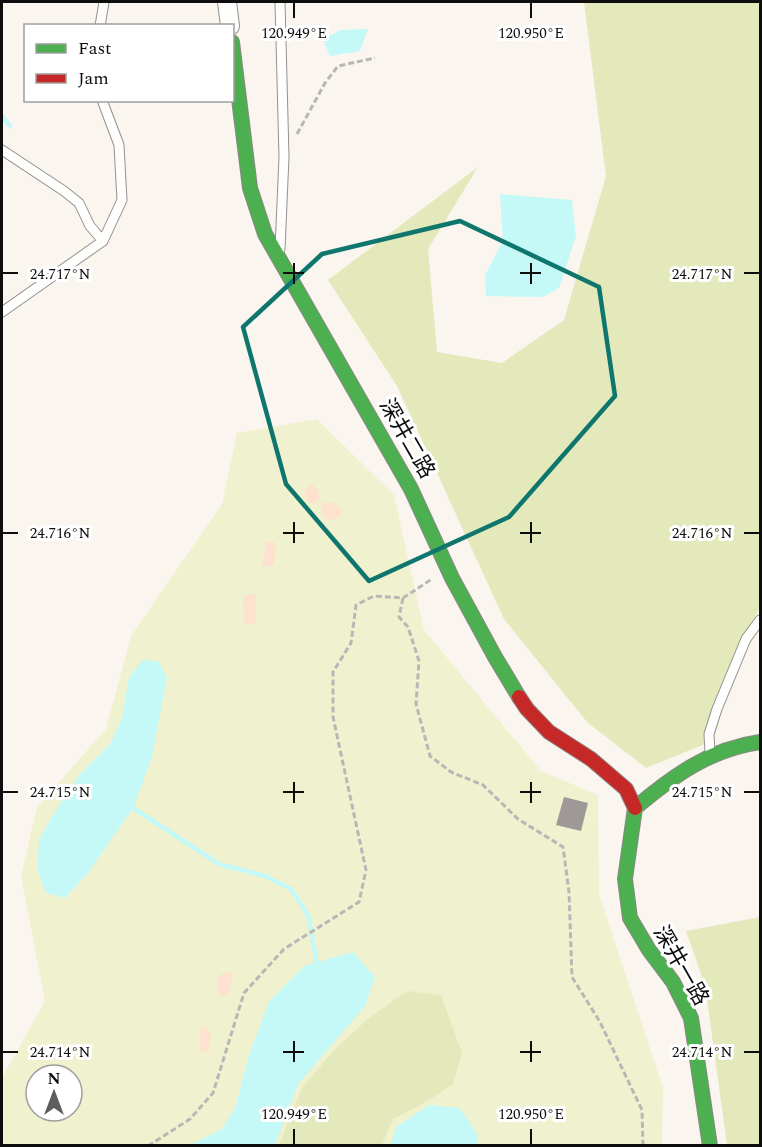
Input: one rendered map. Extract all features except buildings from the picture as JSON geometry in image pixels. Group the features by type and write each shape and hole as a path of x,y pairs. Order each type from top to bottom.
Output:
{"street":[{"path":"227,2 230,24"},
{"name":"深井二路","path":"234,58 250,188 266,234 279,261 411,489 448,569 495,657 527,709 549,732 591,759 626,789 635,808"},
{"path":"635,808 656,790 710,754 748,743 760,742"},
{"name":"深井一路","path":"635,808 625,879 630,918 649,950 673,982 691,1018 710,1146"}],"lane":[{"path":"100,24 105,2"},
{"path":"279,261 284,157 280,2"},
{"path":"2,312 103,242 122,200 119,146 103,102"},
{"path":"2,150 79,203 90,226 103,242"},
{"path":"710,754 709,734 717,710 746,639 760,620"}],"path":[{"path":"284,157 325,84 338,66 375,58"},
{"path":"147,1146 190,1119 213,1093 244,993 284,949 359,902 366,870 333,717 333,672 351,642 356,605 374,596 403,598 448,569"},
{"path":"403,598 399,617 408,627 418,661 416,704 430,756 451,772 483,785 518,819 563,847 568,892 572,977 600,1022 642,1110 643,1146"}],"highlighted area":[{"path":"460,221 599,287 615,396 509,517 369,581 286,484 243,327 322,254"}],"green space":[{"path":"584,2 760,2 760,607 731,665 705,744 646,768 587,722 504,619 397,386 328,280 478,167 428,249 437,352 502,363 564,320 606,176"},
{"path":"317,419 394,495 424,630 541,771 598,795 599,894 663,1088 662,1145 2,1146 2,1078 45,1001 21,876 37,807 106,729 131,636 222,504 237,433"},
{"path":"760,917 760,1145 727,1145 705,985 686,931"},
{"path":"407,991 441,995 462,1053 453,1084 393,1119 382,1145 279,1145 302,1088 335,1049 368,1019"}],"sand":[{"path":"312,484 318,491 319,499 314,504 307,501 304,495 306,487"},
{"path":"332,502 340,507 341,515 334,520 325,518 320,510 323,503"},
{"path":"272,541 276,544 274,565 267,567 262,564 266,542"},
{"path":"255,594 258,600 255,603 256,624 244,624 243,596"},
{"path":"227,971 233,975 228,996 218,995 218,977"},
{"path":"201,1027 207,1027 211,1034 209,1052 201,1052 199,1040"}],"water":[{"path":"368,29 360,51 330,56 323,40 340,30"},
{"path":"500,194 572,200 576,236 559,288 543,297 486,296 485,275 503,241"},
{"path":"143,660 158,661 167,677 152,757 133,808 88,873 65,898 46,893 37,869 39,840 80,774 110,744 122,718 129,677"},
{"path":"353,952 375,977 365,1006 298,1084 275,1145 190,1145 222,1129 235,1108 249,1055 269,1002 304,966"},
{"path":"429,1105 460,1108 478,1135 478,1145 391,1145 396,1127"}],"waterway":[{"path":"2,116 10,126"},
{"path":"133,808 219,864 265,876 291,889 308,915 317,963"}],"traffic: fast":[{"path":"234,58 250,188 265,234 411,489 452,578 519,697"},
{"path":"635,808 678,775 708,758 760,742"},
{"path":"635,808 625,879 630,918 649,950 673,982 691,1018 710,1146"}],"traffic: jam":[{"path":"519,697 549,732 591,759 626,789 635,808"}]}
